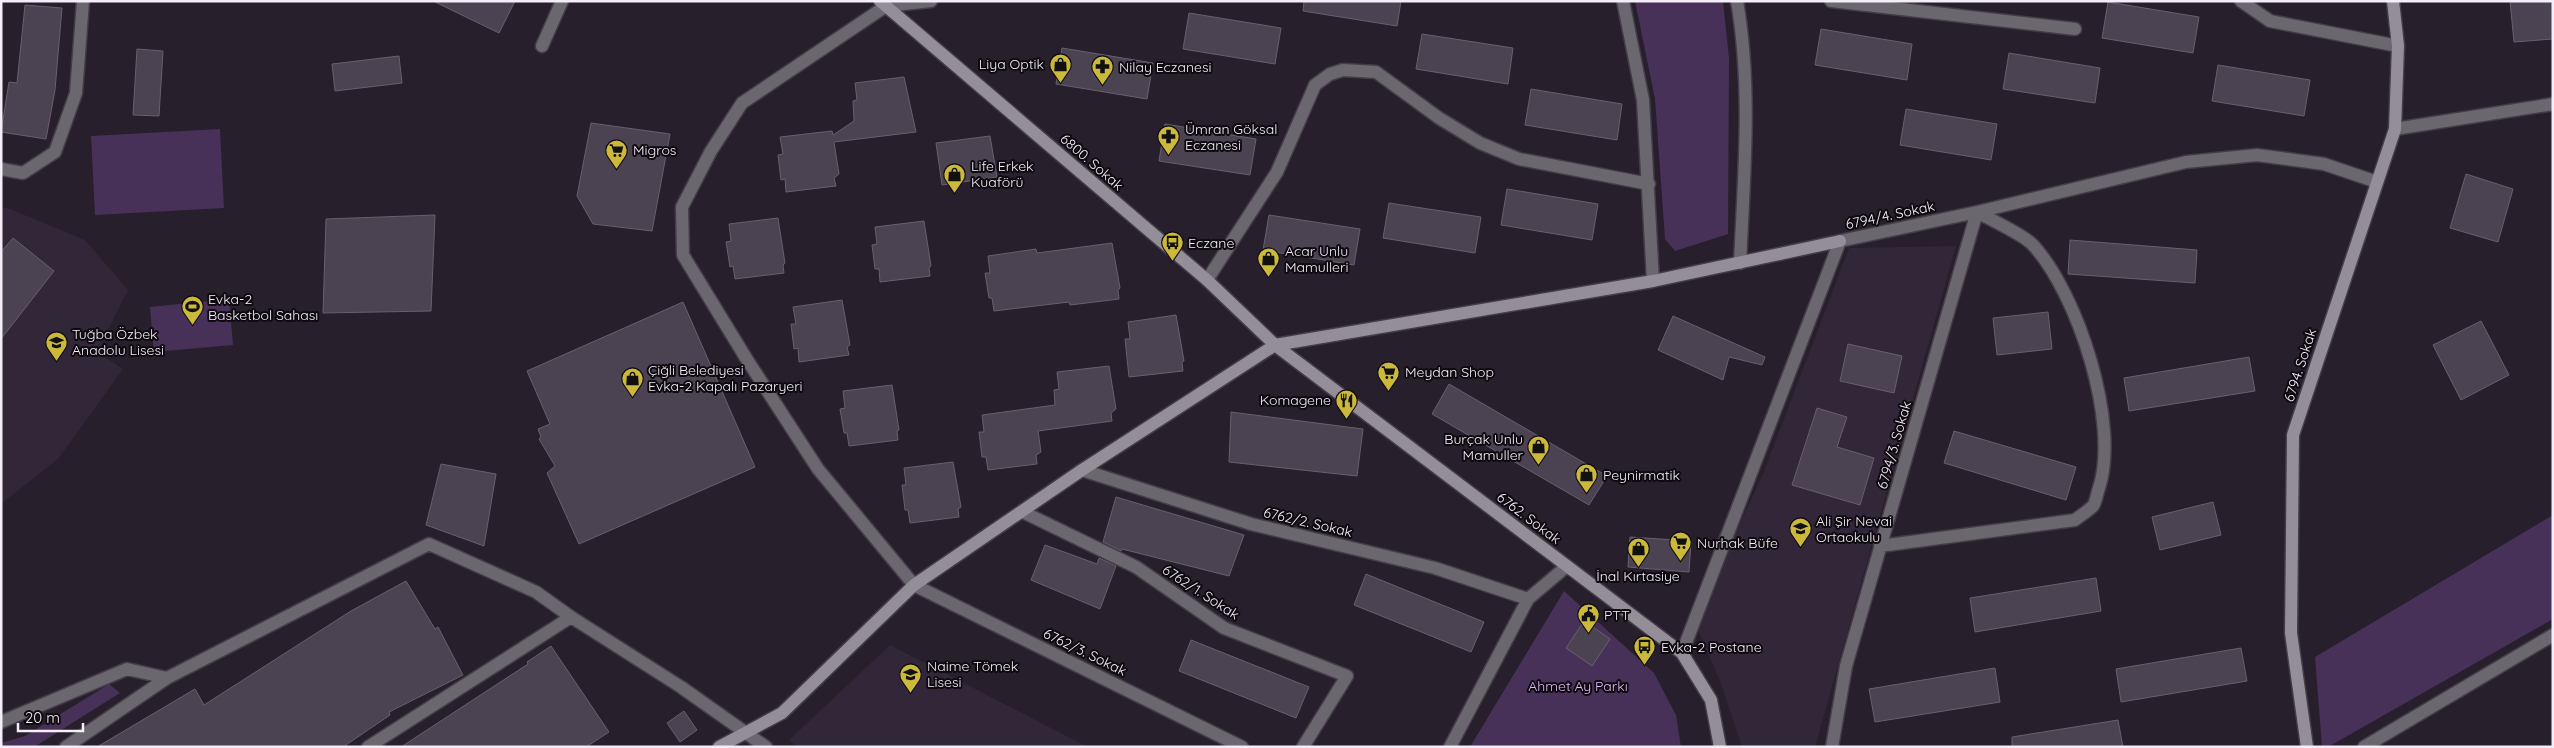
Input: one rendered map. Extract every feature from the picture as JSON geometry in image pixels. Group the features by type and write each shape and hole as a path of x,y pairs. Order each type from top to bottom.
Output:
{"street":[{"path":"1,170 23,173 55,152 76,93 83,1"},
{"path":"542,46 562,1"},
{"path":"914,585 818,469 746,358 683,255 682,208 711,150 742,103 883,4 930,1"},
{"path":"1623,1 1643,100 1653,281"},
{"path":"1737,1 1742,31 1747,96 1740,263"},
{"path":"1831,1 2074,29"},
{"path":"2241,1 2270,21 2398,46"},
{"name":"6794. Sokak","path":"2307,747 2291,632 2292,435 2395,129 2398,46 2393,1"},
{"name":"6800. Sokak","path":"883,4 1207,280 1275,344"},
{"path":"1207,280 1277,172 1315,85 1330,74 1343,70 1376,72 1439,118 1480,143 1519,159 1649,184"},
{"path":"2395,129 2553,104"},
{"name":"6794/4. Sokak","path":"1682,653 1840,241 1977,212 2186,162 2257,155 2324,164 2377,182"},
{"path":"1880,546 2075,520 2094,506 2104,474 2106,444 2101,414 2087,346 2076,316 2053,272 2032,243 1977,212"},
{"name":"6794/3. Sokak","path":"1832,747 1846,666 1977,212"},
{"path":"719,747 782,713 914,585 1082,470 1275,344 1653,281 1840,241"},
{"name":"6762. Sokak","path":"1275,344 1682,653 1711,700 1720,747"},
{"name":"6762/2. Sokak","path":"1082,470 1251,524 1435,568 1528,599"},
{"name":"6762/1. Sokak","path":"1023,512 1136,566 1224,628 1347,676 1304,747"},
{"path":"66,747 167,678 429,544 536,592 747,732 766,747"},
{"path":"1450,747 1528,599 1567,566"},
{"name":"6762/3. Sokak","path":"914,585 1242,747"},
{"path":"368,747 571,617"},
{"path":"2364,747 2553,635"},
{"path":"1,722 127,669 167,678"},
{"path":"747,732 752,747"}],"shaded area":[{"name":"Tuğba Özbek Anadolu Lisesi","path":"1,208 8,208 85,240 128,290 97,352 123,369 58,459 1,504"},
{"name":"Ali Şir Nevai Ortaokulu","path":"1956,246 1815,747 1742,747 1720,681 1694,621 1763,474 1849,248"},
{"name":"Naime Tömek Lisesi","path":"890,645 1088,747 797,747 789,740"}],"green space":[{"path":"1635,1 1723,1 1729,58 1728,234 1675,251 1665,239 1655,99"},
{"path":"220,129 224,208 95,215 91,136"},
{"name":"Evka-2 Basketbol Sahası","path":"229,299 233,345 154,352 150,307"},
{"path":"2553,515 2553,619 2328,747 2322,747 2315,657"},
{"name":"Ahmet Ay Parkı","path":"1564,591 1654,673 1676,715 1681,747 1470,747"},
{"path":"109,684 120,693 34,747 1,747 1,743 25,736"}],"building":[{"path":"433,1 515,1 499,33"},
{"path":"1304,1 1401,1 1397,26 1303,11"},
{"path":"2510,1 2553,1 2553,39 2514,42"},
{"path":"2108,2 2199,17 2193,53 2102,38"},
{"path":"25,5 62,8 55,90 46,139 1,132 9,82 17,83"},
{"path":"1189,13 1281,28 1275,64 1183,49"},
{"path":"1821,29 1912,44 1907,80 1815,65"},
{"path":"1422,34 1513,48 1508,84 1416,69"},
{"path":"1062,48 1153,63 1147,99 1056,84"},
{"path":"137,49 163,51 159,116 133,115"},
{"path":"2009,53 2100,68 2095,103 2003,89"},
{"path":"399,56 402,83 335,91 332,64"},
{"path":"2218,65 2310,80 2304,116 2212,101"},
{"path":"904,77 916,132 834,142 839,174 834,178 836,186 786,192 785,179 781,180 778,155 783,154 780,137 832,131 833,135 854,121 853,101 857,100 855,83"},
{"path":"1531,89 1622,104 1617,140 1525,125"},
{"path":"1906,109 1997,124 1991,160 1900,145"},
{"path":"591,123 670,134 652,231 593,224 577,196"},
{"path":"1165,124 1256,139 1250,175 1159,161"},
{"path":"990,136 997,177 942,185 936,143"},
{"path":"2466,174 2513,189 2498,242 2450,228"},
{"path":"1507,189 1598,204 1592,240 1501,225"},
{"path":"1389,203 1481,217 1475,253 1383,238"},
{"path":"435,215 431,311 323,313 326,219"},
{"path":"1269,215 1360,229 1354,265 1263,250"},
{"path":"778,218 785,263 783,265 784,273 735,279 733,266 730,267 726,242 731,241 729,224"},
{"path":"924,221 931,266 929,268 930,276 880,282 879,269 875,269 872,245 877,244 875,227"},
{"path":"13,238 54,271 1,339 1,252"},
{"path":"2070,240 2197,250 2195,283 2068,274"},
{"path":"1112,243 1120,288 1118,290 1119,299 1070,305 1069,302 994,311 992,298 989,298 985,273 990,273 988,256 1036,249 1037,253"},
{"path":"842,300 850,345 847,347 849,355 799,362 798,348 794,349 791,324 796,324 793,307"},
{"name":"Çiğli Belediyesi Evka-2 Kapalı Pazaryeri","path":"683,302 755,467 579,544 547,473 555,466 539,439 541,437 538,429 550,424 527,371"},
{"path":"2048,312 2052,349 1997,355 1993,318"},
{"path":"1176,315 1184,361 1182,362 1183,371 1129,377 1125,339 1130,339 1128,322"},
{"path":"1673,316 1765,357 1762,365 1729,357 1723,380 1658,350"},
{"path":"2481,321 2509,375 2461,400 2433,345"},
{"path":"1848,344 1902,356 1894,393 1840,381"},
{"path":"2249,357 2255,391 2129,411 2124,378"},
{"path":"1109,366 1116,409 1111,413 1112,421 1038,431 1041,452 1036,455 1037,464 988,470 986,457 982,457 979,432 984,432 982,415 1055,405 1054,390 1059,389 1057,372"},
{"path":"1449,384 1607,476 1589,505 1432,414"},
{"path":"892,385 899,430 897,431 898,440 849,446 847,433 844,433 840,409 845,408 843,391"},
{"path":"1817,408 1847,417 1837,447 1874,458 1860,505 1792,485"},
{"path":"1231,412 1363,429 1357,476 1229,462"},
{"path":"1954,431 2076,467 2066,500 1944,463"},
{"path":"953,462 961,507 958,509 959,517 910,523 908,510 905,510 902,485 906,485 904,468"},
{"path":"441,464 496,474 484,546 426,525"},
{"path":"1116,497 1244,535 1229,576 1122,549 1121,551 1103,542"},
{"path":"2213,502 2221,535 2160,550 2152,517"},
{"path":"1630,537 1691,541 1689,572 1628,567"},
{"path":"1045,545 1097,564 1099,558 1116,566 1100,609 1031,580"},
{"path":"1366,574 1484,622 1471,652 1354,605"},
{"path":"2096,578 2101,611 1975,632 1970,598"},
{"path":"406,581 435,629 438,627 463,675 389,712 390,715 343,747 97,747 195,689 204,705 351,611"},
{"path":"1584,621 1610,639 1592,666 1566,648"},
{"path":"1191,640 1309,687 1296,718 1179,671"},
{"path":"551,646 609,732 586,747 401,747 528,664 527,662"},
{"path":"2241,648 2247,681 2121,702 2116,669"},
{"path":"1995,668 2000,702 1875,722 1869,689"},
{"path":"684,711 697,730 680,742 667,723"},
{"path":"2118,720 2123,747 2012,747 2012,737"}],"place":[{"name":"Liya Optik","path":"1060,83"},
{"name":"Nilay Eczanesi","path":"1103,86"},
{"name":"Ümran Göksal Eczanesi","path":"1169,156"},
{"name":"Migros","path":"617,169"},
{"name":"Life Erkek Kuaförü","path":"955,193"},
{"name":"Eczane","path":"1172,262"},
{"name":"Acar Unlu Mamulleri","path":"1269,278"},
{"name":"Evka-2 Basketbol Sahası","path":"192,326"},
{"name":"Tuğba Özbek Anadolu Lisesi","path":"56,361"},
{"name":"Meydan Shop","path":"1389,391"},
{"name":"Çiğli Belediyesi Evka-2 Kapalı Pazaryeri","path":"632,397"},
{"name":"Komagene","path":"1347,419"},
{"name":"Burçak Unlu Mamuller","path":"1539,466"},
{"name":"Peynirmatik","path":"1587,494"},
{"name":"Ali Şir Nevai Ortaokulu","path":"1800,548"},
{"name":"Nurhak Büfe","path":"1681,562"},
{"name":"İnal Kırtasiye","path":"1638,567"},
{"name":"PTT","path":"1588,634"},
{"name":"Evka-2 Postane","path":"1645,666"},
{"name":"Naime Tömek Lisesi","path":"911,693"}]}
